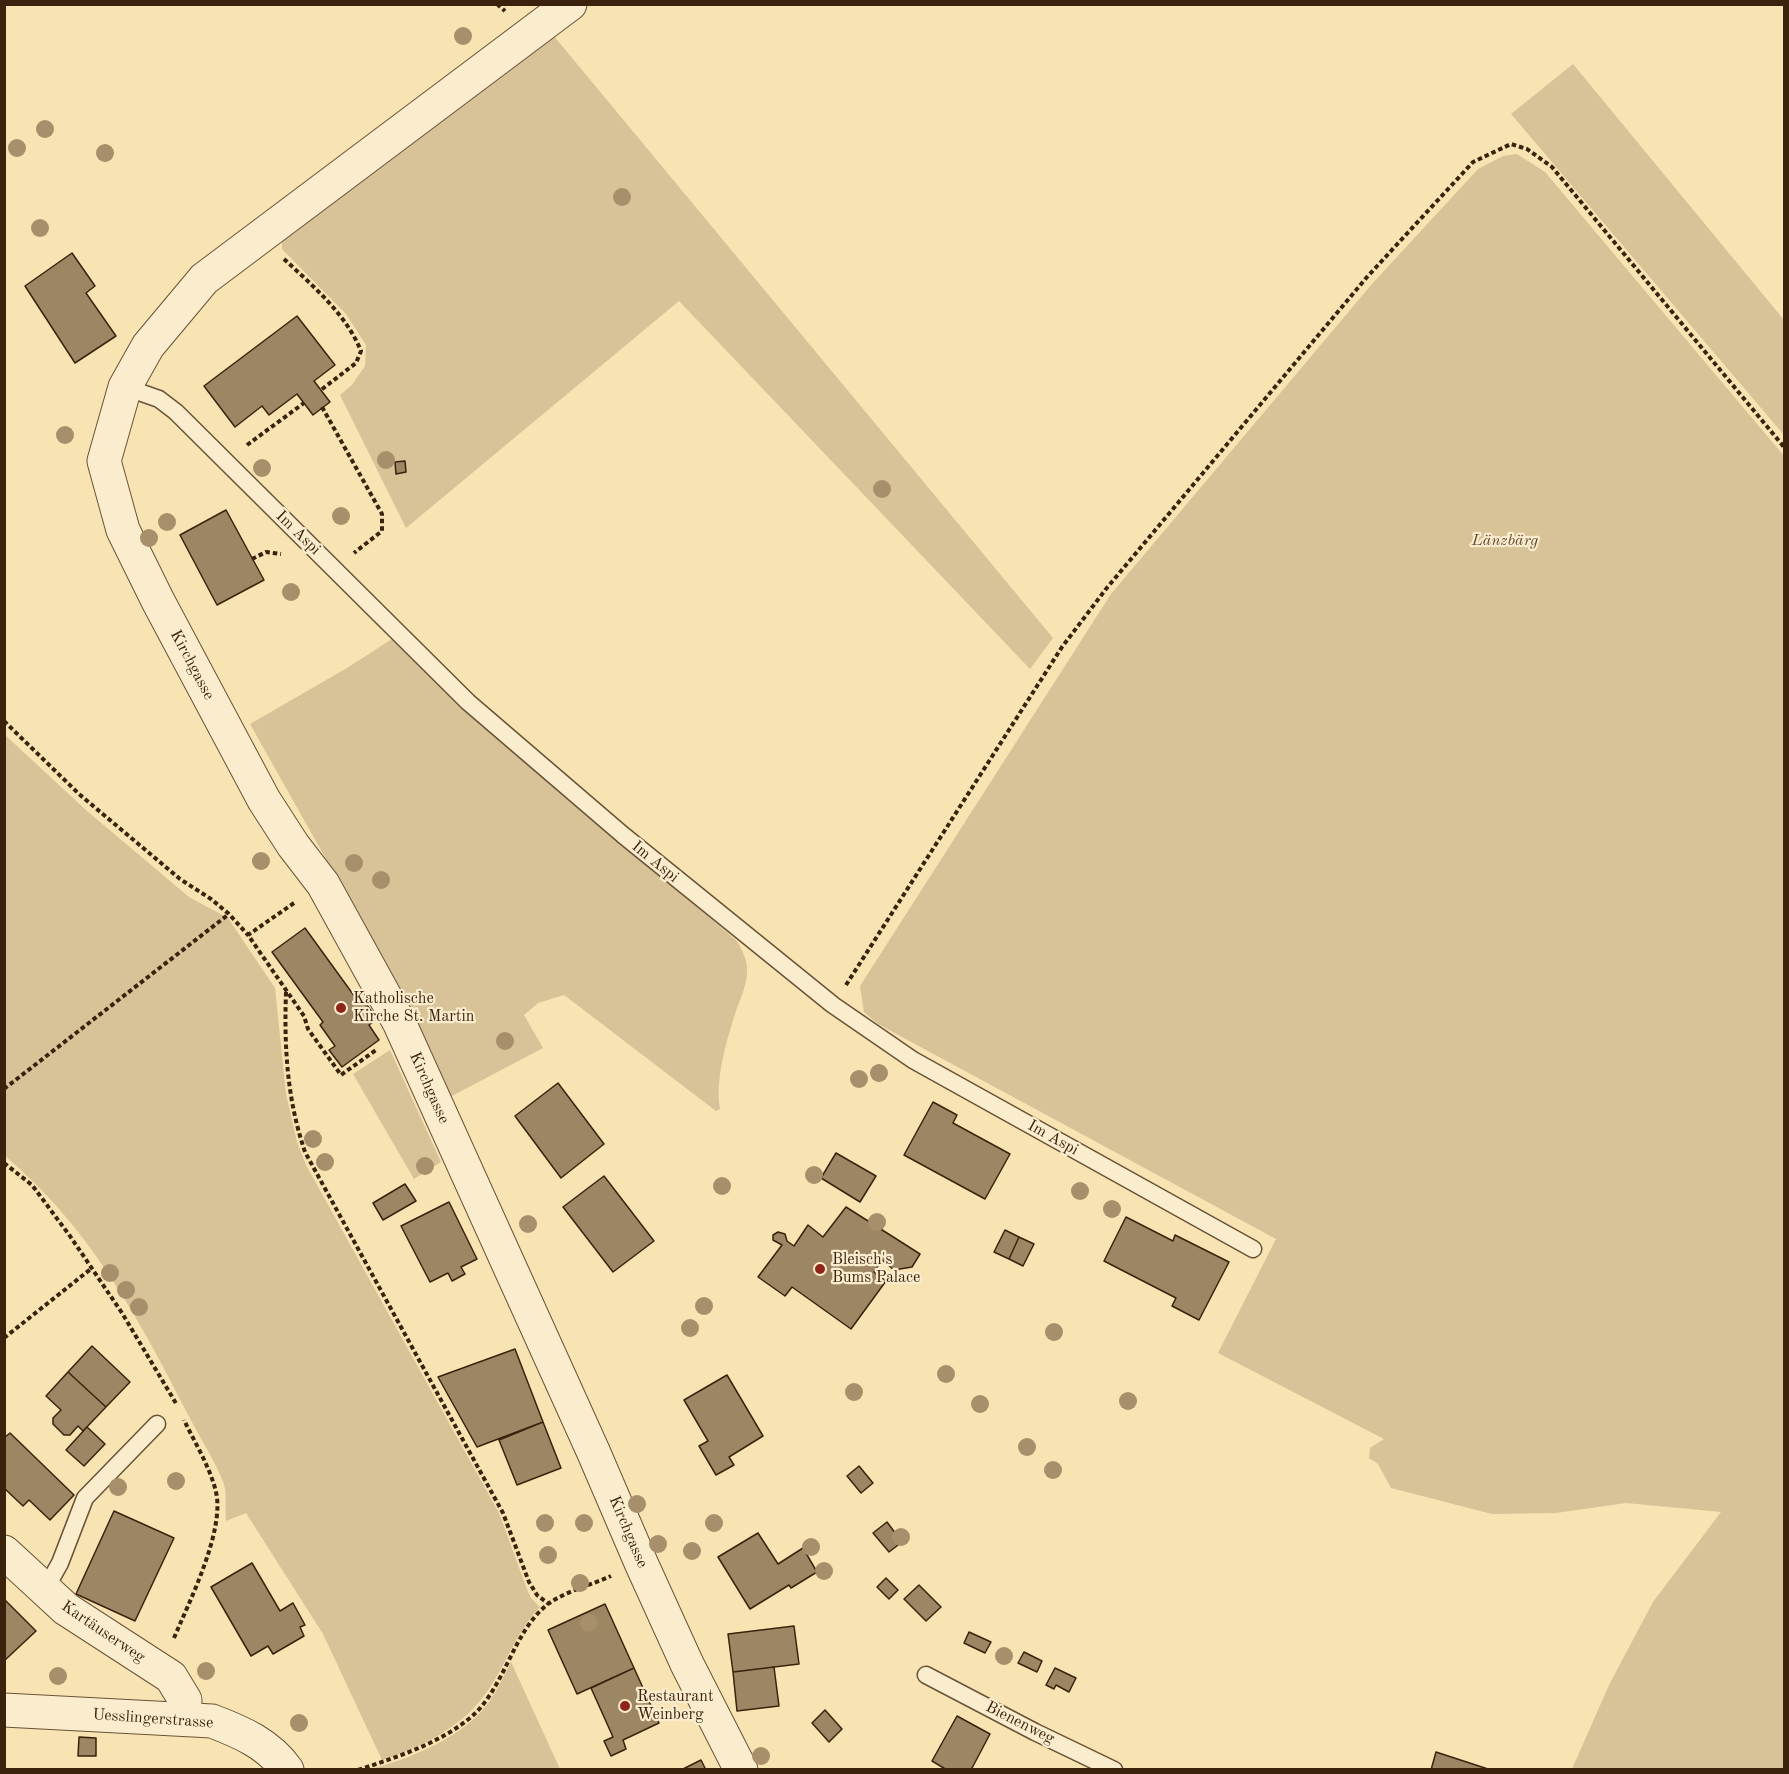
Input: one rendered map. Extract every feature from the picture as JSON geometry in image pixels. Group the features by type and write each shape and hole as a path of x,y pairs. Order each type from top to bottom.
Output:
{"street":[{"name":"Kirchgasse","path":"570,4 204,279 148,346 125,387 104,461 123,530 158,601 264,800 322,884 399,1022 594,1451 646,1575 687,1664 741,1770"},
{"name":"Kartäuserweg","path":"4,1552 66,1609 171,1677 185,1700 184,1719"},
{"name":"Uesslingerstrasse","path":"4,1710 212,1721 245,1734 266,1748 287,1770"}],"lane":[{"name":"Im Aspi","path":"125,387 159,399 176,412 468,702 623,835 768,955 833,1005 914,1060 1253,1250"},
{"path":"43,1588 60,1563 85,1498 157,1424"},
{"name":"Bienenweg","path":"926,1674 1035,1732 1114,1770"}],"path":[{"path":"833,1005 1062,647 1106,590 1367,277 1473,162 1511,144 1527,149 1552,167 1785,447"},
{"path":"259,236 301,274 332,307 353,333 361,351 356,363 321,390"},
{"path":"225,461 304,403"},
{"path":"322,407 382,514 382,531 335,568"},
{"path":"4,721 79,794 180,879 229,914 248,935 304,1016 308,1029 342,1075 380,1047"},
{"path":"248,935 303,897"},
{"path":"4,1089 229,914"},
{"path":"286,992 284,1031 287,1072 295,1118 305,1152 503,1513 529,1582 537,1595 549,1604"},
{"path":"4,1163 32,1185 92,1268 122,1313 178,1407"},
{"path":"4,1338 92,1268"},
{"path":"160,1671 201,1575 216,1524 217,1494 209,1471 183,1417"},
{"path":"358,1770 418,1749 470,1717 488,1698 527,1630 549,1604 618,1573"}],"green space":[{"path":"553,35 1053,638 1030,669 679,301 406,528 340,395 352,385 365,366 366,345 346,314 282,249 282,233"},
{"path":"1573,64 1784,320 1784,435 1511,114"},
{"name":"Länzbärg","path":"1517,154 1545,172 1784,456 1784,1769 1572,1769 1610,1683 1653,1602 1721,1512 1626,1503 1556,1513 1492,1514 1391,1488 1378,1464 1369,1458 1370,1448 1384,1439 1218,1353 1276,1239 878,1024 864,1012 860,986 1111,594 1372,284 1478,169 1503,156"},
{"path":"392,639 459,706 736,940 747,965 747,974 722,1061 719,1086 720,1109 716,1111 564,995 538,1003 524,1015 543,1048 450,1097 371,939 250,724"},
{"path":"4,734 87,811 189,897 228,918 275,988 286,1094 297,1142 306,1165 499,1513 527,1589 531,1598 540,1607 524,1628 491,1686 473,1708 462,1719 437,1736 396,1755 382,1760 323,1634 246,1513 226,1521 225,1488 216,1466 149,1341 108,1274 61,1211 5,1156"},
{"path":"390,1050 441,1162 414,1179 353,1074"},
{"path":"511,1662 560,1769 370,1769 416,1754 462,1729 489,1702"}],"building":[{"path":"72,253 95,286 86,293 116,336 75,363 25,286"},
{"path":"297,316 335,365 314,381 330,402 313,415 297,394 269,415 262,406 235,427 204,386"},
{"path":"405,461 406,472 396,474 395,462"},
{"path":"226,510 264,580 217,605 180,535"},
{"name":"Katholische Kirche St. Martin","path":"305,928 355,997 359,994 377,1019 369,1025 379,1040 342,1067 329,1050 335,1046 320,1025 323,1022 272,952"},
{"path":"558,1083 604,1144 561,1178 515,1116"},
{"path":"933,1102 957,1115 953,1123 1010,1154 985,1199 904,1155"},
{"path":"836,1153 876,1176 860,1202 821,1178"},
{"path":"604,1176 654,1241 613,1272 563,1207"},
{"path":"405,1184 416,1201 383,1220 373,1203"},
{"path":"449,1202 477,1259 461,1267 465,1274 452,1281 448,1273 430,1282 401,1226"},
{"name":"Bleisch's Bums Palace","path":"846,1207 920,1254 912,1267 894,1270 882,1260 874,1272 886,1281 851,1329 792,1287 785,1296 758,1277 782,1245 773,1240 773,1235 778,1232 785,1234 787,1241 794,1246 808,1225 823,1237"},
{"path":"1126,1217 1173,1241 1175,1235 1229,1262 1199,1320 1172,1306 1176,1298 1104,1261"},
{"path":"1005,1230 1019,1237 1009,1259 994,1252"},
{"path":"1019,1237 1034,1244 1023,1266 1009,1259"},
{"path":"92,1346 130,1382 106,1407 68,1372"},
{"path":"515,1349 543,1422 477,1447 438,1377"},
{"path":"68,1372 106,1407 83,1431 78,1426 70,1435 64,1435 53,1424 53,1418 61,1410 46,1396"},
{"path":"727,1375 763,1436 729,1457 734,1465 716,1475 699,1446 708,1441 684,1400"},
{"path":"543,1422 561,1468 517,1485 499,1440"},
{"path":"87,1427 105,1444 84,1466 66,1450"},
{"path":"10,1433 74,1495 50,1520 29,1500 23,1506 4,1488 4,1438"},
{"path":"859,1466 873,1483 861,1493 847,1476"},
{"path":"114,1511 174,1538 135,1621 76,1594"},
{"path":"887,1522 902,1542 889,1552 873,1533"},
{"path":"758,1533 778,1564 803,1548 817,1572 791,1588 789,1585 750,1609 718,1557"},
{"path":"252,1563 280,1611 293,1603 305,1625 300,1627 304,1636 273,1654 268,1646 251,1656 211,1587"},
{"path":"886,1578 898,1590 889,1599 877,1587"},
{"path":"919,1585 941,1607 926,1621 904,1599"},
{"path":"4,1599 36,1631 4,1661"},
{"path":"605,1604 634,1668 577,1694 548,1630"},
{"path":"794,1626 799,1664 733,1672 728,1634"},
{"path":"969,1632 991,1642 985,1653 964,1643"},
{"path":"1024,1652 1042,1661 1037,1672 1018,1663"},
{"path":"774,1667 779,1706 737,1711 733,1672"},
{"name":"Restaurant Weinberg","path":"634,1668 659,1723 623,1740 626,1749 611,1756 604,1741 613,1737 591,1688"},
{"path":"1055,1668 1076,1678 1069,1692 1056,1685 1054,1689 1046,1685"},
{"path":"825,1710 842,1729 829,1742 812,1723"},
{"path":"957,1716 990,1734 971,1770 947,1770 932,1761"},
{"path":"79,1737 96,1738 96,1756 78,1756"},
{"path":"1436,1752 1491,1770 1431,1770"},
{"path":"701,1760 706,1770 681,1770"}],"place":[{"name":"Katholische Kirche St. Martin","path":"341,1008"},
{"name":"Bleisch's Bums Palace","path":"820,1269"},
{"name":"Restaurant Weinberg","path":"625,1706"}]}
